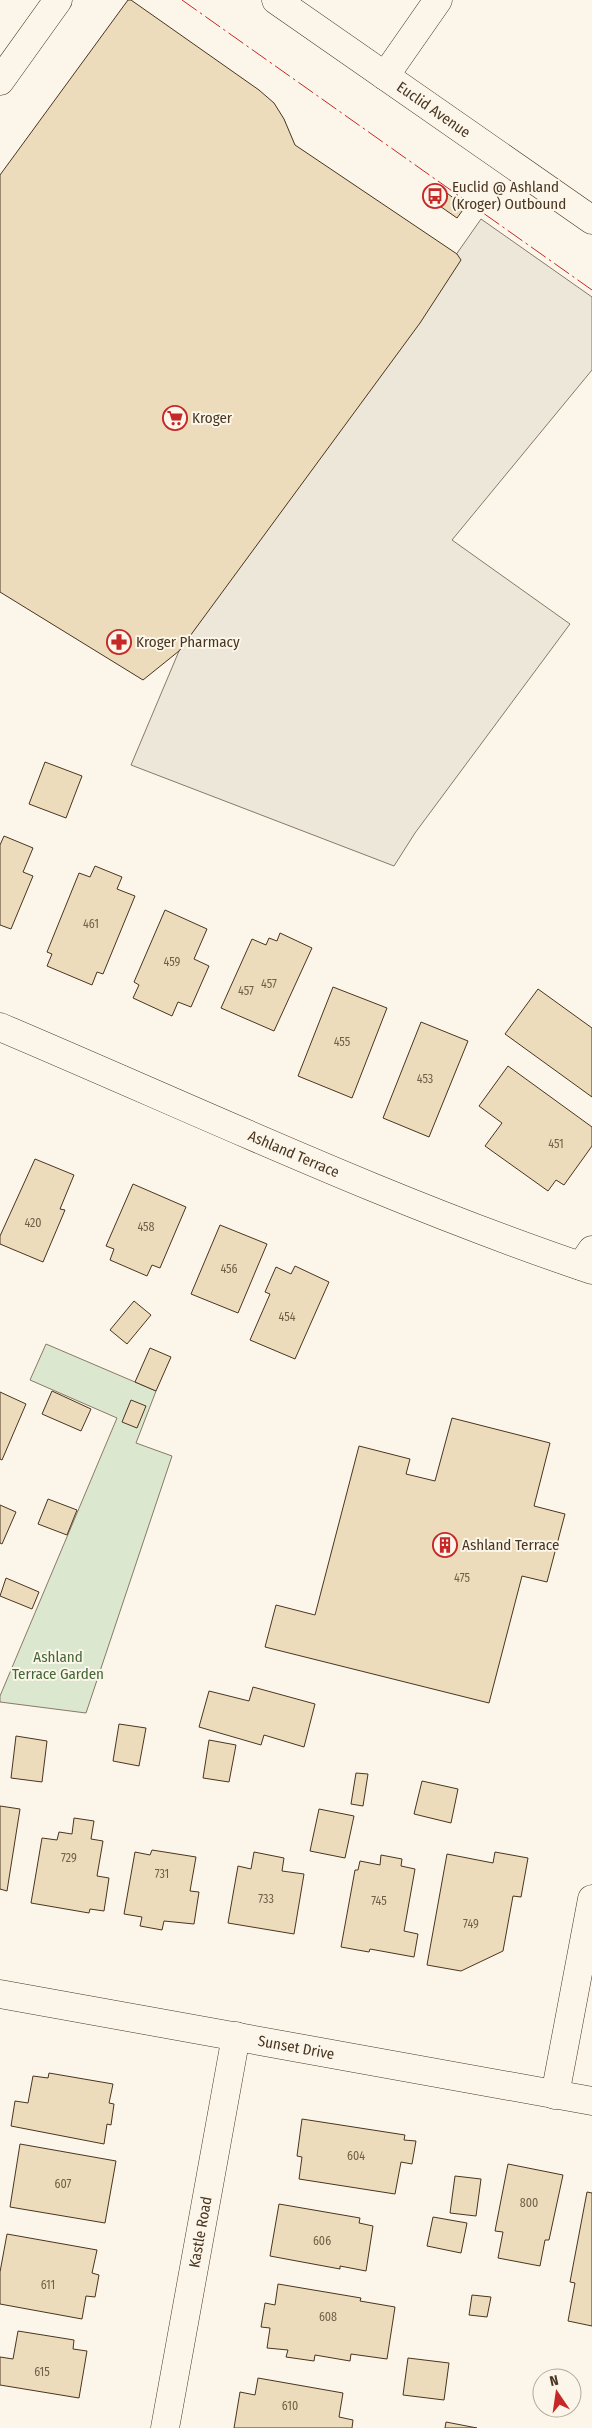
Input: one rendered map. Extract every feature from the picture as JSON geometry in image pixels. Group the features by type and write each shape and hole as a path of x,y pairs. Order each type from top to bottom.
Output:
{"street":[{"path":"0,81 58,0"},
{"name":"Euclid Avenue","path":"276,0 592,220"},
{"path":"384,76 438,0"},
{"name":"Ashland Terrace","path":"0,1027 346,1175 551,1257 588,1262"},
{"path":"555,2095 592,1899"},
{"name":"Sunset Drive","path":"0,1994 592,2101"},
{"name":"Kastle Road","path":"165,2428 236,2036"}],"green space":[{"name":"Ashland Terrace Garden","path":"46,1344 156,1391 136,1443 172,1456 86,1713 0,1702 0,1696 117,1418 30,1380"}],"shaded area":[{"path":"481,219 592,297 592,370 452,540 570,624 415,833 394,866 131,765 179,651"}],"building":[{"name":"Kroger","path":"128,0 131,0 259,90 274,103 284,119 295,145 457,254 461,260 420,323 179,651 143,680 0,592 0,175"},
{"path":"443,190 465,207 457,218 434,202"},
{"path":"45,762 82,776 66,818 29,804"},
{"path":"4,836 33,848 23,872 33,876 11,929 0,925 0,845"},
{"path":"95,866 122,877 117,889 135,896 103,974 97,972 92,985 47,966 52,954 47,952 79,873 90,877"},
{"path":"165,910 207,929 194,959 209,966 191,1007 178,1002 172,1016 133,998 139,985 134,982"},
{"path":"280,933 312,948 274,1031 221,1008 252,939 266,945 269,938 277,941"},
{"path":"333,987 387,1008 352,1098 298,1076"},
{"path":"538,989 592,1028 592,1097 505,1034"},
{"path":"421,1022 468,1041 429,1137 383,1118"},
{"path":"508,1066 592,1127 592,1146 564,1185 556,1180 548,1191 485,1146 502,1123 479,1106"},
{"path":"35,1159 74,1175 60,1209 65,1210 43,1262 0,1244 0,1236"},
{"path":"133,1184 186,1207 160,1268 152,1265 147,1276 110,1260 114,1249 106,1246"},
{"path":"220,1225 267,1244 238,1313 191,1294"},
{"path":"295,1266 329,1282 295,1359 250,1340 270,1294 265,1292 276,1267 291,1274"},
{"path":"134,1301 151,1315 127,1344 110,1330"},
{"path":"150,1348 171,1357 156,1391 135,1382"},
{"path":"52,1391 91,1409 81,1431 42,1414"},
{"path":"0,1392 26,1404 2,1460 0,1459"},
{"path":"131,1400 146,1406 137,1428 122,1422"},
{"name":"Ashland Terrace","path":"452,1418 550,1443 534,1506 565,1514 547,1582 522,1576 489,1703 265,1647 276,1605 315,1615 359,1446 410,1459 406,1474 435,1481"},
{"path":"48,1499 77,1510 67,1535 38,1524"},
{"path":"0,1505 16,1512 2,1544 0,1543"},
{"path":"6,1578 39,1592 32,1609 0,1596"},
{"path":"253,1687 315,1704 304,1747 264,1735 261,1745 199,1727 209,1691 249,1701"},
{"path":"119,1724 146,1728 139,1766 113,1761"},
{"path":"16,1736 47,1741 42,1782 11,1778"},
{"path":"209,1740 236,1745 229,1782 203,1778"},
{"path":"356,1773 368,1774 363,1806 351,1804"},
{"path":"422,1781 458,1789 451,1823 414,1814"},
{"path":"0,1806 20,1809 7,1891 0,1889"},
{"path":"319,1809 354,1816 345,1858 310,1851"},
{"path":"74,1818 94,1821 91,1839 103,1841 97,1876 109,1878 104,1911 90,1909 89,1913 31,1903 42,1838 57,1840 59,1832 72,1834"},
{"path":"152,1850 196,1857 190,1891 199,1892 194,1924 164,1921 162,1930 140,1926 142,1917 124,1914 135,1852 150,1855"},
{"path":"254,1852 284,1858 282,1871 304,1874 294,1934 228,1923 238,1866 251,1869"},
{"path":"495,1852 528,1858 521,1897 513,1896 503,1951 461,1971 427,1965 447,1854 493,1863"},
{"path":"381,1855 402,1859 401,1866 415,1869 404,1931 418,1934 414,1957 370,1949 369,1952 341,1947 355,1870 358,1870 360,1861 380,1865"},
{"path":"49,2073 113,2084 109,2103 114,2104 111,2125 107,2124 104,2144 11,2126 15,2101 28,2103 33,2076 48,2078"},
{"path":"302,2119 405,2135 404,2140 416,2141 412,2164 401,2162 395,2194 299,2179 302,2157 297,2156"},
{"path":"20,2144 116,2161 105,2223 10,2207"},
{"path":"508,2164 563,2175 549,2240 545,2240 540,2266 498,2258 503,2232 495,2231"},
{"path":"455,2176 481,2179 476,2216 450,2213"},
{"path":"587,2192 592,2193 592,2326 568,2321 575,2283 570,2282"},
{"path":"279,2204 360,2218 359,2223 373,2226 366,2271 340,2266 340,2269 270,2256"},
{"path":"433,2217 467,2223 461,2253 427,2246"},
{"path":"7,2234 97,2250 92,2273 99,2275 95,2297 86,2296 82,2319 0,2304 0,2272"},
{"path":"278,2284 361,2298 360,2301 395,2307 387,2359 351,2354 350,2361 315,2355 314,2361 286,2357 288,2350 267,2348 270,2328 261,2327 265,2303 275,2305"},
{"path":"472,2295 491,2297 487,2317 469,2315"},
{"path":"18,2331 74,2340 73,2349 87,2351 79,2398 0,2385 0,2357 13,2359"},
{"path":"408,2358 449,2363 444,2400 403,2395"},
{"path":"258,2378 343,2393 339,2417 353,2420 352,2428 234,2428 240,2392 255,2395"},
{"path":"446,2422 477,2428 445,2428"}],"power":[{"path":"182,0 592,290"}],"place":[{"name":"Euclid @ Ashland (Kroger) Outbound","path":"435,196"},
{"name":"Kroger","path":"175,418"},
{"name":"Kroger Pharmacy","path":"119,642"},
{"name":"Ashland Terrace","path":"445,1545"}]}
